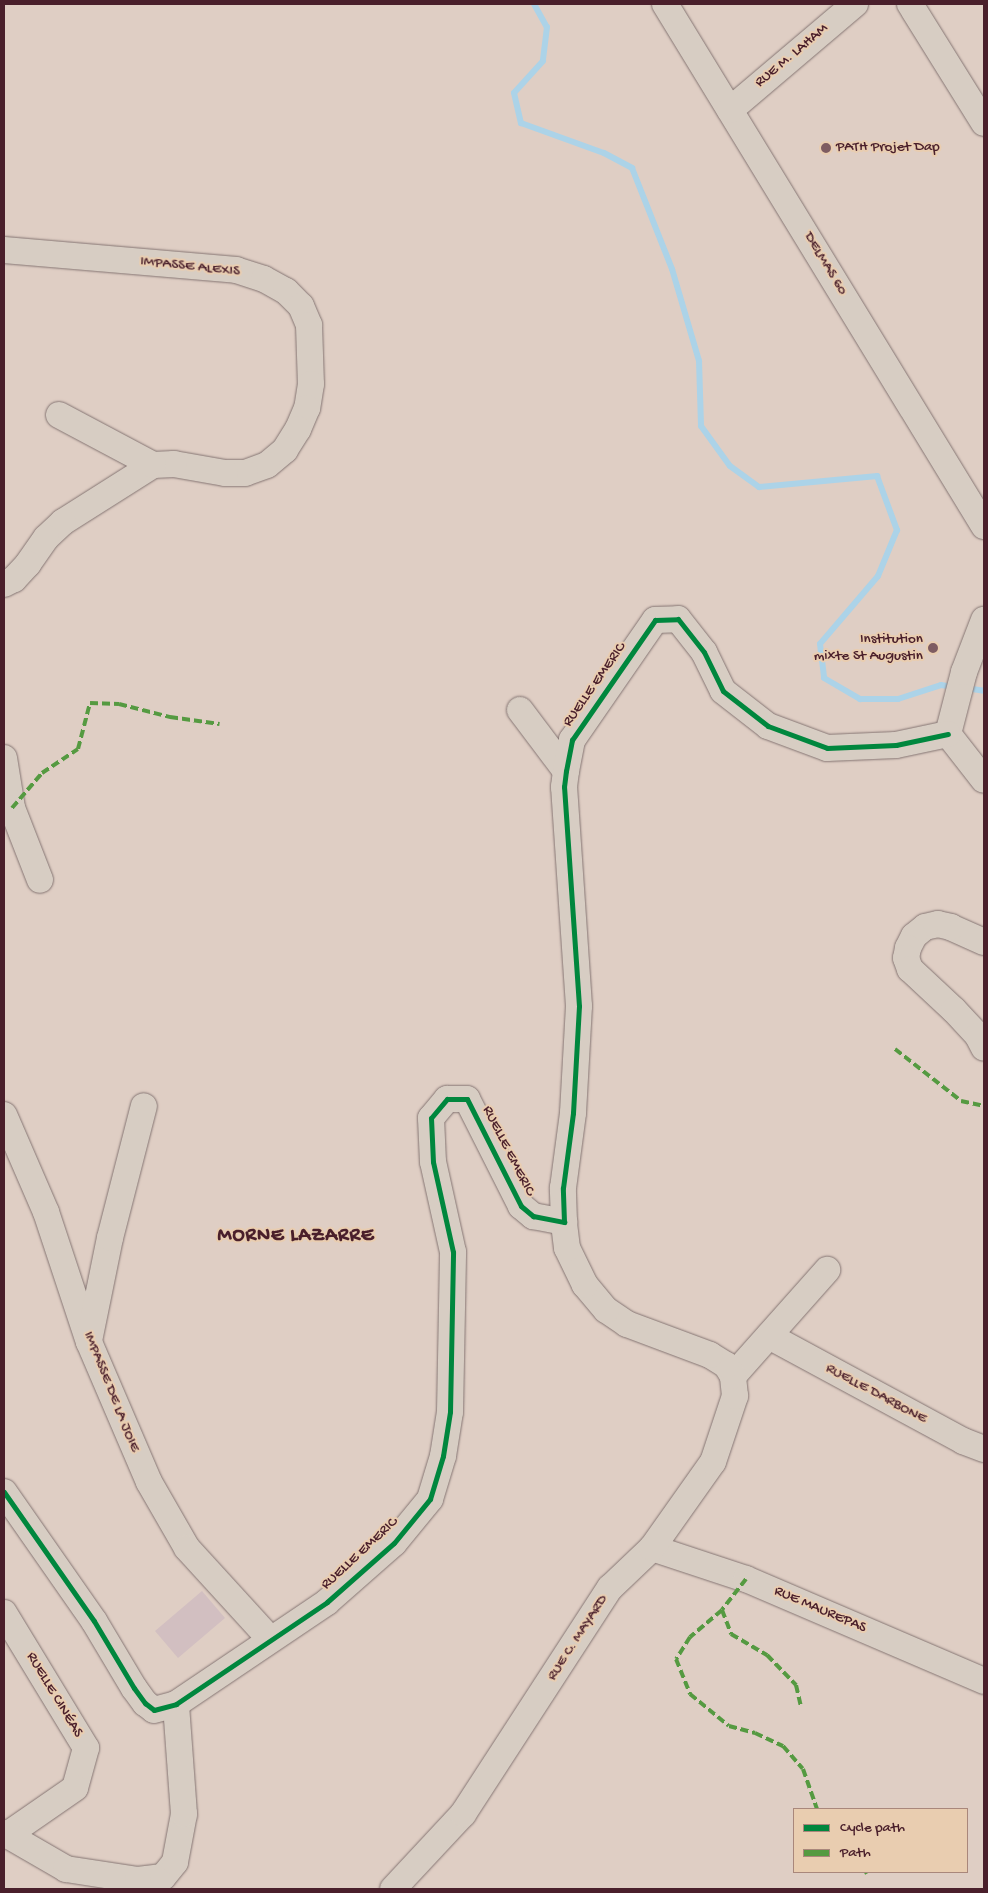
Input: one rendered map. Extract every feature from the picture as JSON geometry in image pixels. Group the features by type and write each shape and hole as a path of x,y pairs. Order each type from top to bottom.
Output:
{"street":[{"name":"DELMAS 60","path":"665,4 984,526"},
{"name":"RUE M. LAHAM","path":"730,110 855,4"},
{"path":"910,4 984,123"},
{"name":"IMPASSE ALEXIS","path":"4,250 15,253 236,270 264,279 286,291 300,306 309,325 312,384 307,408 285,450 267,465 245,472 225,474 174,464 153,465"},
{"path":"4,584 14,579 28,564 46,538 63,522 153,465 59,415"},
{"name":"RUELLE EMERIC","path":"4,1492 94,1621 144,1703 154,1710 176,1704 327,1602 394,1543 430,1498 443,1456 450,1412 453,1252 433,1162 431,1118 446,1099 467,1098 521,1206 533,1216 564,1222 563,1188 573,1113 579,1006 564,787 566,771 572,740 655,620 678,619 704,652 723,691 768,726 827,748 896,745 948,734"},
{"path":"984,620 964,672 948,734 984,780"},
{"path":"520,710 566,771"},
{"path":"4,758 12,808 40,880"},
{"path":"984,942 951,927 938,924 925,927 914,936 908,948 906,958 910,969 954,1010 978,1036 984,1048"},
{"path":"89,1342 110,1238 144,1106"},
{"name":"IMPASSE DE LA JOIE","path":"4,1115 46,1212 89,1342 149,1482 187,1548 270,1639"},
{"path":"564,1222 567,1248 585,1285 606,1310 627,1324 710,1356 726,1365 733,1376 827,1270"},
{"name":"RUELLE DARBONE","path":"769,1336 963,1442 984,1448"},
{"name":"RUE C. MAYARD","path":"393,1889 464,1814 610,1588 652,1548 713,1462 735,1396 733,1376"},
{"name":"RUE MAUREPAS","path":"652,1548 746,1579 984,1681"},
{"name":"RUELLE CINÉAS","path":"4,1613 86,1748 75,1788 5,1834"},
{"path":"5,1834 66,1869 138,1880 163,1877 174,1862 184,1814 176,1704"}],"building":[{"path":"202,1591 225,1618 178,1658 155,1631"}],"waterway":[{"path":"534,4 547,27 543,61 514,93 521,123 604,153 632,168 672,269 699,361 701,426 730,466 759,487 877,476 897,530 878,576 820,644 824,678 860,699 898,699 941,685 953,687"},
{"path":"966,688 984,691"}],"marked path":[{"path":"12,808 42,773 78,749 90,703 119,704 170,717 220,724"},
{"path":"895,1049 961,1101 984,1106"},
{"path":"746,1579 722,1610 731,1634 767,1655 796,1685 801,1706"},
{"path":"722,1610 690,1637 676,1659 690,1694 729,1726 755,1733 783,1746 803,1769 817,1808"}],"cycle path":[{"path":"4,1492 94,1621 134,1688 145,1703 154,1710 176,1704 327,1602 394,1543 430,1499 443,1456 450,1412 453,1252 433,1162 431,1118 447,1099 467,1099 521,1206 533,1216 564,1222 563,1188 573,1113 579,1006 564,787 566,771 572,740 655,620 678,619 704,652 723,691 768,726 827,748 896,745 948,734"}],"place":[{"name":"PATH Projet Dap","path":"826,148"},
{"name":"Institution mixte St Augustin","path":"933,648"}],"district":[{"name":"MORNE LAZARRE","path":"296,1236"}]}
